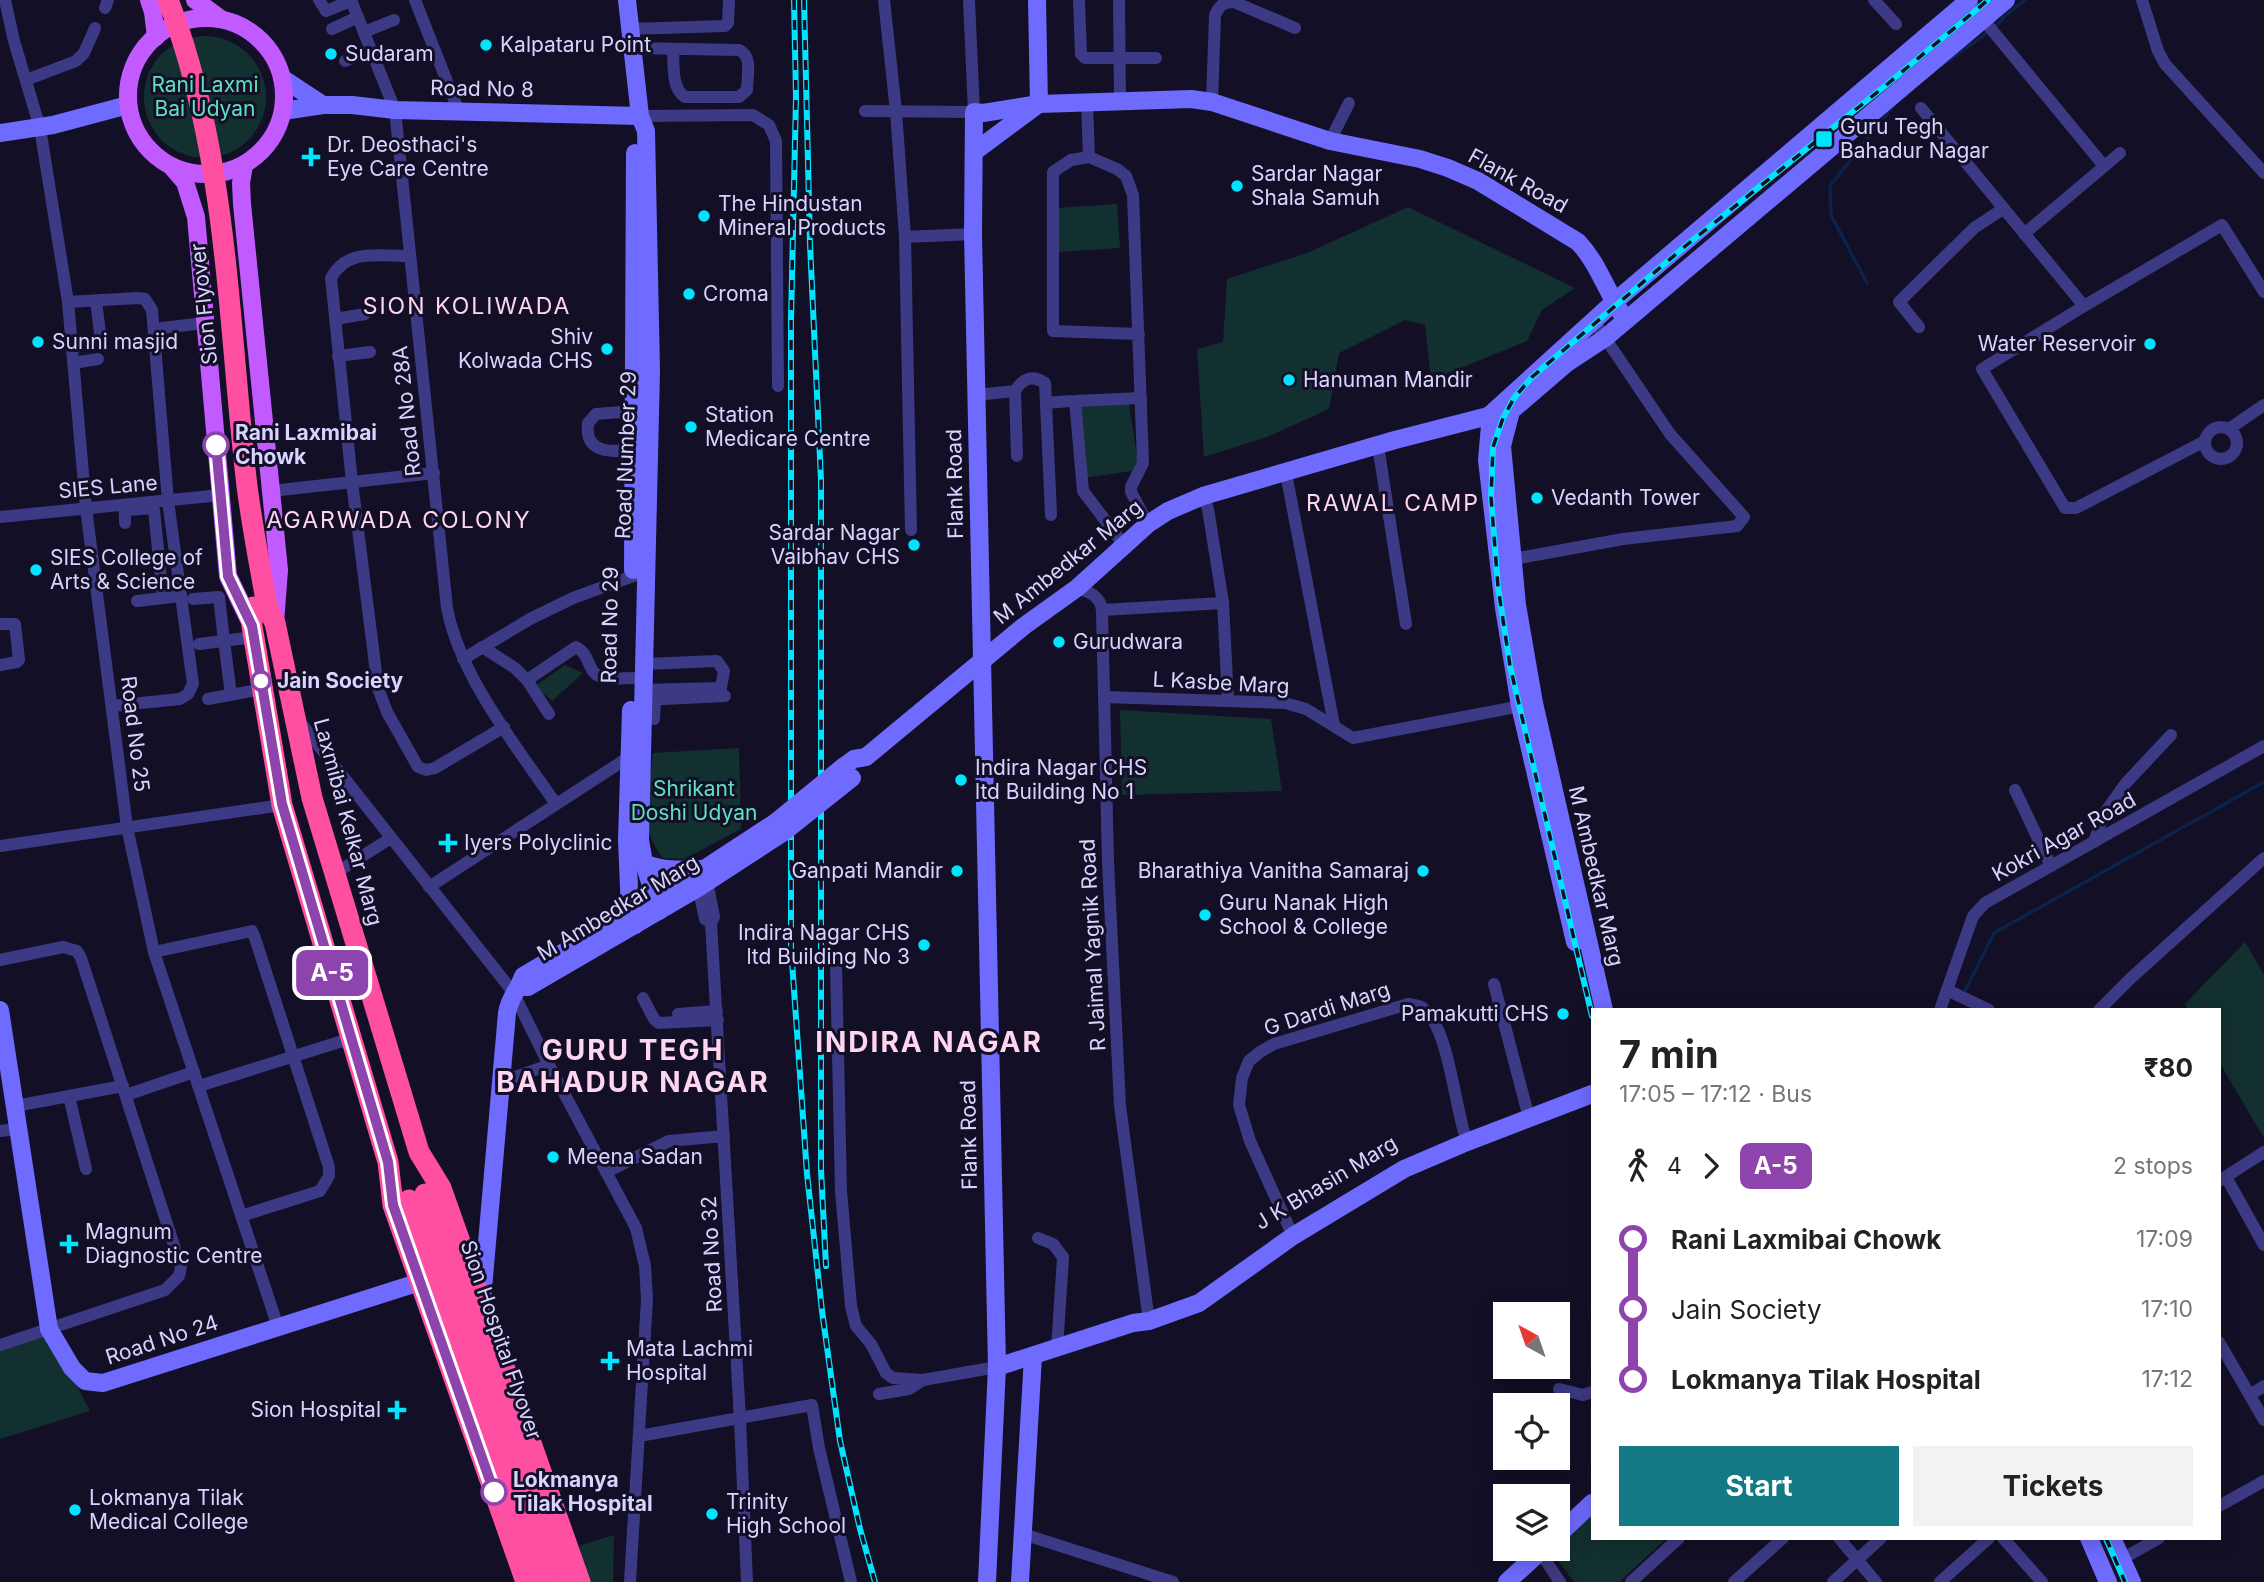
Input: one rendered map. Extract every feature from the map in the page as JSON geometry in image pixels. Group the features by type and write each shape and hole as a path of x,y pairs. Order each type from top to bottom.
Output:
{"highway":[{"name":"Sion Flyover","path":"162,0 191,100 204,164 234,439 258,623"},
{"name":"Sion Flyover","path":"168,0 199,103 215,191 248,487 258,623"},
{"name":"Laxmibai Kelkar Marg","path":"258,623 263,689 282,804 388,1162 393,1205 525,1582"},
{"name":"Laxmibai Kelkar Marg","path":"258,623 294,715 312,798 419,1152 441,1188 577,1574"},
{"name":"Sion Hospital Flyover","path":"419,1152 417,1197 543,1582"},
{"name":"Sion Hospital Flyover","path":"388,1162 417,1197 489,1384 560,1582"}],"main road":[{"path":"149,0 156,37"},
{"path":"195,0 221,19 240,26 259,39 274,57 282,78 284,95 283,111 275,133 262,151 244,164 221,173 196,174 172,167 152,153 137,134 128,105 133,69 143,50 156,37 176,24 197,19 221,19"},
{"name":"Road Number 29","path":"627,0 640,116 646,131 651,370 641,449 639,576 643,686 636,757 640,840 656,904"},
{"path":"974,152 1039,104 1037,0"},
{"path":"1506,561 1487,460 1491,414 1593,320 1968,0"},
{"path":"1511,411 1567,363 1605,338 1985,22 2006,0"},
{"path":"282,78 323,105"},
{"name":"Flank Road","path":"986,1582 997,1367 972,234 974,152 979,113 1039,104 1191,99 1212,102 1330,141 1420,159 1478,181 1578,242 1590,254 1613,303 1626,320"},
{"path":"0,133 40,128 128,105"},
{"name":"Road No 8","path":"283,111 323,105 352,105 395,110 640,116"},
{"path":"979,113 1000,132"},
{"path":"640,116 635,131 634,411 641,449"},
{"name":"Laxmibai Kelkar Marg","path":"244,164 242,204 279,570 258,623"},
{"name":"Laxmibai Kelkar Marg","path":"172,167 185,182 196,217 228,576 258,623"},
{"path":"1763,176 1777,193"},
{"name":"M Ambedkar Marg","path":"516,989 523,976 633,918 780,827 848,772 854,759 866,757 1024,626 1077,588 1148,524 1168,511 1203,496 1491,414 1511,411 1502,446 1506,561 1517,605 1527,705 1603,1008"},
{"path":"1527,705 1591,1008"},
{"path":"633,918 627,840 636,757"},
{"path":"644,863 657,869 701,878"},
{"path":"482,1300 507,1013 516,989"},
{"name":"Road No 24","path":"0,1010 49,1329 72,1368 85,1381 103,1383 420,1282"},
{"name":"J K Bhasin Marg","path":"1527,1114 1591,1084"},
{"name":"J K Bhasin Marg","path":"997,1367 1143,1319 1210,1289 1371,1177 1400,1161 1527,1114 1591,1094"},
{"path":"1020,1582 1033,1356"},
{"path":"1570,1524 1591,1504"},
{"path":"2090,1540 2108,1582"},
{"path":"2113,1540 2132,1582"},
{"path":"1507,1582 1529,1561"},
{"path":"525,1582 577,1574"}],"street":[{"name":"Road No 25","path":"5,0 14,41 40,128 68,302 86,508 127,827 155,952 278,1327"},
{"path":"319,0 326,10 355,4"},
{"path":"415,0 459,112"},
{"path":"630,29 725,26 728,23 729,0"},
{"path":"884,0 896,111 905,237 911,530"},
{"path":"865,111 979,113 969,0"},
{"path":"1079,0 1081,54 1090,60 1156,58"},
{"path":"1119,0 1120,101"},
{"path":"1874,0 1896,24"},
{"path":"1968,0 2104,166"},
{"path":"2142,0 2158,51 2165,64 2264,173"},
{"path":"1212,102 1215,15 1219,6 1234,2 1295,27"},
{"path":"332,29 355,4"},
{"name":"Road No 28A","path":"355,4 395,110 451,628 463,659 504,727 556,804"},
{"path":"364,33 394,20"},
{"path":"26,80 76,61 84,53 96,28"},
{"path":"0,41 14,41"},
{"path":"633,48 673,49 743,51 748,57 747,90 739,97 681,95 676,87 673,49"},
{"path":"345,61 371,50"},
{"path":"1087,103 1089,157"},
{"path":"1330,141 1349,103"},
{"path":"1921,108 2084,306"},
{"path":"640,116 753,115 769,125 774,132 778,386"},
{"path":"2024,234 2120,153"},
{"path":"1139,334 1053,331 1053,172 1071,160 1089,157 1117,169 1126,176 1131,185 1133,195 1139,334 1143,463 1131,492 1148,524"},
{"path":"1919,327 1899,302 1974,228 2003,209"},
{"path":"2264,292 2222,225 1982,369 2065,508 2076,508 2205,440 2214,428 2229,429 2264,405"},
{"path":"905,237 972,234"},
{"path":"409,256 357,256 338,265 331,278 338,318 352,482 378,688 387,712 418,767 426,770 435,768 504,727"},
{"path":"68,302 138,298 145,299 152,310 168,501 176,558 187,598 192,689 180,699 112,706"},
{"path":"96,300 101,341"},
{"path":"338,318 365,314"},
{"path":"1506,561 1623,539 1737,526 1743,521 1743,513 1670,434 1593,320"},
{"path":"162,328 204,323"},
{"path":"342,355 370,352"},
{"path":"74,363 98,359"},
{"path":"1017,456 1015,391 1021,382 1029,378 1039,379 1045,383 1051,515"},
{"path":"976,395 1015,391"},
{"path":"1124,545 1083,491 1075,401 1141,398"},
{"path":"1046,403 1070,401"},
{"path":"634,411 596,414 591,418 587,429 589,440 606,451 641,449"},
{"path":"2205,440 2210,455 2225,458 2234,452 2237,442 2229,429"},
{"path":"1378,446 1406,624"},
{"path":"271,491 433,473"},
{"path":"1286,473 1334,725"},
{"name":"SIES Lane","path":"0,517 221,495"},
{"path":"1203,496 1208,509 1223,603 1228,701"},
{"path":"125,523 125,512 128,510 153,509 163,598"},
{"path":"159,559 176,558"},
{"path":"463,659 530,619 573,598 639,576"},
{"path":"1077,588 1090,592 1101,602 1102,610 1223,603"},
{"path":"137,601 217,597 221,600 231,695"},
{"path":"221,608 258,623"},
{"name":"R Jaimal Yagnik Road","path":"1102,610 1108,862 1120,1107 1143,1319"},
{"path":"202,647 225,645 258,623"},
{"path":"0,624 15,624 19,660 0,664"},
{"path":"482,647 515,668 527,680 549,714"},
{"path":"527,680 576,647 583,651 593,673 598,677 643,686 725,696"},
{"path":"717,661 724,671 720,688 643,686 717,661"},
{"path":"643,686 654,719"},
{"path":"208,699 263,689"},
{"name":"L Kasbe Marg","path":"1104,697 1286,703 1306,709 1353,738 1527,705"},
{"path":"294,715 429,887 516,989 549,1065 636,1228 645,1266 647,1299 630,1582"},
{"path":"2094,842 2104,814 2126,783 2171,735"},
{"name":"Kokri Agar Road","path":"1941,1008 1973,916 1985,903 2264,746"},
{"path":"429,887 556,804 636,757"},
{"path":"2015,790 2051,866"},
{"path":"0,846 282,804"},
{"path":"334,874 390,838"},
{"path":"2101,1008 2264,858"},
{"name":"Road No 32","path":"701,878 714,917 711,923 747,1582"},
{"path":"155,952 252,930 329,1167 329,1176 320,1191 241,1216"},
{"path":"0,960 63,947 77,951 179,1258 179,1276 165,1290 0,1345"},
{"path":"836,964 841,1191 851,1306 856,1326 871,1344 886,1373 893,1378 923,1380 997,1367"},
{"path":"1494,984 1527,1114"},
{"path":"1947,989 1985,1008"},
{"path":"643,998 659,1023 718,1018"},
{"name":"G Dardi Marg","path":"1291,1233 1250,1141 1240,1105 1242,1078 1250,1061 1274,1044 1408,1004 1422,1007 1436,1023 1466,1137"},
{"path":"678,1014 718,1018"},
{"path":"678,1028 718,1018"},
{"path":"199,1086 352,1038"},
{"path":"500,1082 549,1065"},
{"path":"15,1106 69,1096 124,1091 194,1072"},
{"path":"69,1096 86,1169"},
{"path":"0,1131 18,1129"},
{"path":"606,1172 669,1141 724,1136"},
{"path":"2264,1152 2222,1180 2264,1245"},
{"path":"1038,1238 1053,1244 1063,1257 1057,1349"},
{"path":"2221,1345 2264,1420"},
{"path":"879,1394 909,1389 923,1380"},
{"path":"2250,1395 2264,1386"},
{"path":"1559,1389 1583,1395 1591,1392"},
{"path":"639,1436 812,1405 819,1448 850,1582"},
{"path":"2221,1505 2264,1481"},
{"path":"1023,1534 1168,1581"},
{"path":"1631,1582 1677,1540"},
{"path":"1734,1582 1781,1540"},
{"path":"1841,1540 1875,1582"},
{"path":"1833,1582 1879,1540"},
{"path":"1940,1582 1987,1540"},
{"path":"2005,1540 2041,1582"},
{"path":"2122,1559 2156,1540"},
{"path":"1548,1561 1560,1582"}],"green space":[{"name":"Rani Laxmi Bai Udyan","path":"205,36 228,41 248,54 261,74 266,97 261,120 248,140 228,153 205,158 182,153 162,140 149,120 144,97 149,74 162,54 182,41"},
{"path":"1117,204 1120,248 1059,252 1056,208"},
{"path":"1408,207 1575,288 1542,310 1527,341 1431,380 1425,325 1405,320 1339,353 1329,409 1267,437 1204,457 1197,349 1223,342 1227,279 1307,253"},
{"path":"1128,397 1139,470 1084,478 1074,405"},
{"path":"565,665 583,673 552,701 535,686"},
{"path":"1120,710 1271,719 1282,791 1122,795"},
{"name":"Shrikant Doshi Udyan","path":"739,748 741,829 684,859 663,858 649,833 647,821 647,795 653,753"},
{"path":"2245,942 2264,975 2264,1138 2221,1065 2221,1008 2187,1008 2185,1004"},
{"path":"49,1331 90,1411 0,1439 0,1347"},
{"path":"1591,1514 1591,1540 1665,1540 1619,1582 1574,1582 1558,1561 1570,1561 1570,1534"},
{"path":"614,1535 613,1582 589,1582 579,1546"}],"waterway":[{"path":"1942,65 1993,29 2025,0"},
{"path":"1867,283 1831,215 1830,186 1893,106"},
{"path":"1965,991 1994,933 2264,782"}],"railway":[{"path":"794,0 796,97 791,320 791,947 807,1174 822,1311 840,1441 875,1582"},
{"path":"804,0 810,244 821,480 821,1170 826,1266"},
{"path":"1591,1012 1510,666 1498,587 1491,497 1493,447 1503,418 1514,398 1532,377 1689,243 1988,0"},
{"path":"2107,1540 2125,1582"}],"bus line":[{"name":"A-5","path":"216,445 228,576 252,626 282,804 388,1162 393,1205 494,1492"}],"place":[{"name":"Kalpataru Point","path":"486,45"},
{"name":"Sudaram","path":"331,54"},
{"name":"Guru Tegh Bahadur Nagar","path":"1824,139"},
{"name":"Dr. Deosthaci's Eye Care Centre","path":"311,157"},
{"name":"Sardar Nagar Shala Samuh","path":"1237,186"},
{"name":"The Hindustan Mineral Products","path":"704,216"},
{"name":"Croma","path":"689,294"},
{"name":"Sunni masjid","path":"38,342"},
{"name":"Water Reservoir","path":"2150,344"},
{"name":"Shiv Kolwada CHS","path":"607,349"},
{"name":"Hanuman Mandir","path":"1289,380"},
{"name":"Station Medicare Centre","path":"691,427"},
{"name":"Rani Laxmibai Chowk","path":"216,445"},
{"name":"Vedanth Tower","path":"1537,498"},
{"name":"Sardar Nagar Vaibhav CHS","path":"914,545"},
{"name":"SIES College of Arts & Science","path":"36,570"},
{"name":"Gurudwara","path":"1059,642"},
{"name":"Jain Society","path":"261,681"},
{"name":"Indira Nagar CHS ltd Building No 1","path":"961,780"},
{"name":"Iyers Polyclinic","path":"448,843"},
{"name":"Ganpati Mandir","path":"957,871"},
{"name":"Bharathiya Vanitha Samaraj","path":"1423,871"},
{"name":"Guru Nanak High School & College","path":"1205,915"},
{"name":"Indira Nagar CHS ltd Building No 3","path":"924,945"},
{"name":"Pamakutti CHS","path":"1563,1014"},
{"name":"Meena Sadan","path":"553,1157"},
{"name":"Magnum Diagnostic Centre","path":"69,1244"},
{"name":"Mata Lachmi Hospital","path":"610,1361"},
{"name":"Sion Hospital","path":"397,1410"},
{"name":"Lokmanya Tilak Hospital","path":"494,1492"},
{"name":"Lokmanya Tilak Medical College","path":"75,1510"},
{"name":"Trinity High School","path":"712,1514"}],"district":[{"name":"SION KOLIWADA","path":"467,306"},
{"name":"RAWAL CAMP","path":"1393,503"},
{"name":"AGARWADA COLONY","path":"399,520"},
{"name":"INDIRA NAGAR","path":"929,1042"},
{"name":"GURU TEGH BAHADUR NAGAR","path":"633,1066"}]}
